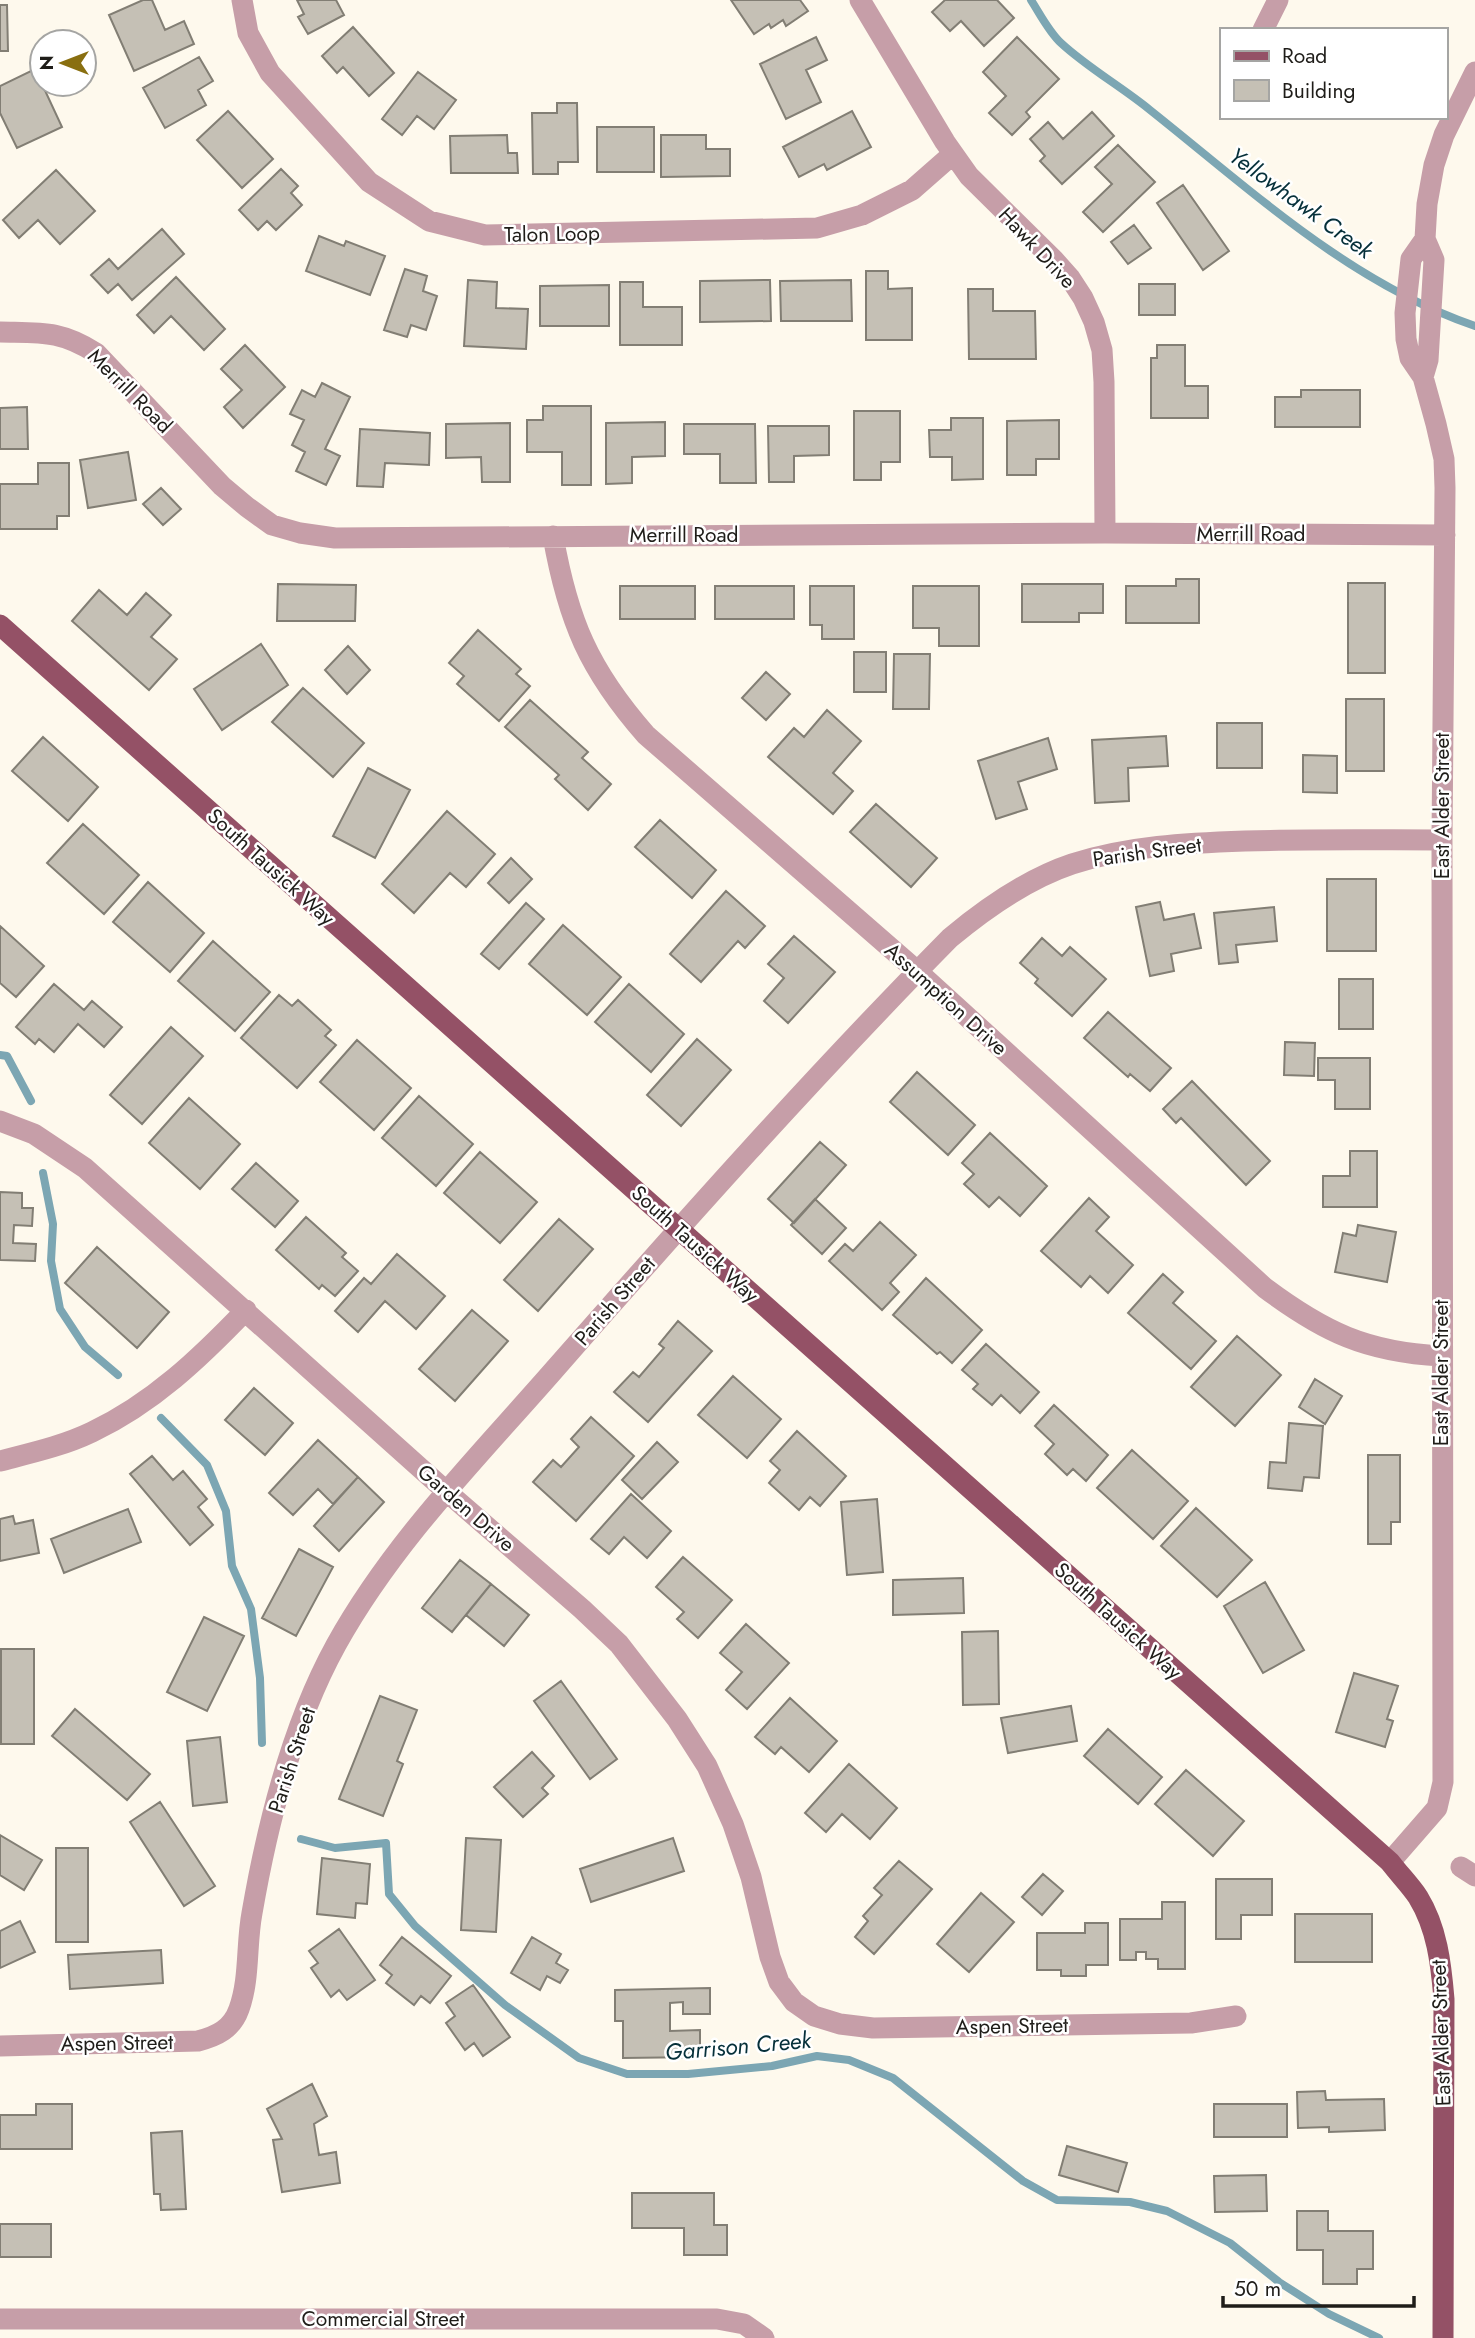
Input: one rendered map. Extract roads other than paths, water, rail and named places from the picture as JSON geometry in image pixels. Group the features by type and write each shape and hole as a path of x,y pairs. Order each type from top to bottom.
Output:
{"main road":[{"name":"South Tausick Way","path":"0,625 1390,1862"},
{"name":"East Alder Street","path":"1390,1862 1418,1896 1434,1931 1441,1963 1444,1999 1443,2338"}],"street":[{"name":"Talon Loop","path":"242,0 248,33 270,73 369,182 429,221 485,235 817,228 862,215 912,190 953,154"},
{"name":"Hawk Drive","path":"860,0 953,154 989,198 1070,278 1083,298 1102,350 1105,533"},
{"path":"1265,28 1278,0"},
{"name":"East Alder Street","path":"1390,1862 1437,1808 1443,1782 1441,840 1444,458 1423,377 1410,358 1405,313 1411,259 1425,239 1427,204 1434,165 1452,116 1475,72"},
{"name":"Merrill Road","path":"0,332 66,336 96,353 222,486 247,508 272,524 300,533 335,538 1105,533 1445,535"},
{"name":"Assumption Drive","path":"553,536 562,585 576,628 595,668 618,703 646,735 917,971 1265,1288 1303,1316 1340,1336 1379,1349 1441,1356"},
{"name":"Parish Street","path":"230,2026 239,2008 243,1988 260,1865 291,1755 310,1702 335,1647 366,1596 447,1492 678,1229 950,938 987,907 1028,884 1070,865 1114,853 1165,845 1216,842 1441,840"},
{"name":"Garden Drive","path":"0,1121 34,1134 85,1168 619,1644 677,1719 707,1766 733,1824 751,1877 770,1957 779,1982 794,2002"},
{"path":"0,1461 40,1451 90,1433 133,1410 176,1379 246,1310"},
{"name":"Aspen Street","path":"794,2002 814,2016 840,2024 873,2028 1191,2023 1236,2016"},
{"name":"Aspen Street","path":"0,2046 198,2041 216,2036 230,2026"},
{"name":"Commercial Street","path":"0,2319 716,2319 744,2324 763,2336"}],"waterway":[{"name":"Yellowhawk Creek","path":"1031,0 1053,34 1071,52 1304,232 1386,286 1429,308 1475,326"},
{"name":"Garrison Creek","path":"0,1055 7,1056 31,1101"},
{"name":"Garrison Creek","path":"43,1173 53,1224 51,1261 60,1309 85,1347 118,1375"},
{"name":"Garrison Creek","path":"161,1418 207,1465 226,1511 232,1566 251,1609 260,1678 262,1743"},
{"name":"Garrison Creek","path":"301,1839 335,1848 386,1843 389,1894 415,1926 505,2005 579,2058 627,2074 688,2074 772,2066 817,2056 849,2060 893,2078 1023,2181 1057,2200 1130,2202 1167,2211 1230,2243 1279,2282 1329,2314 1379,2338"}]}
